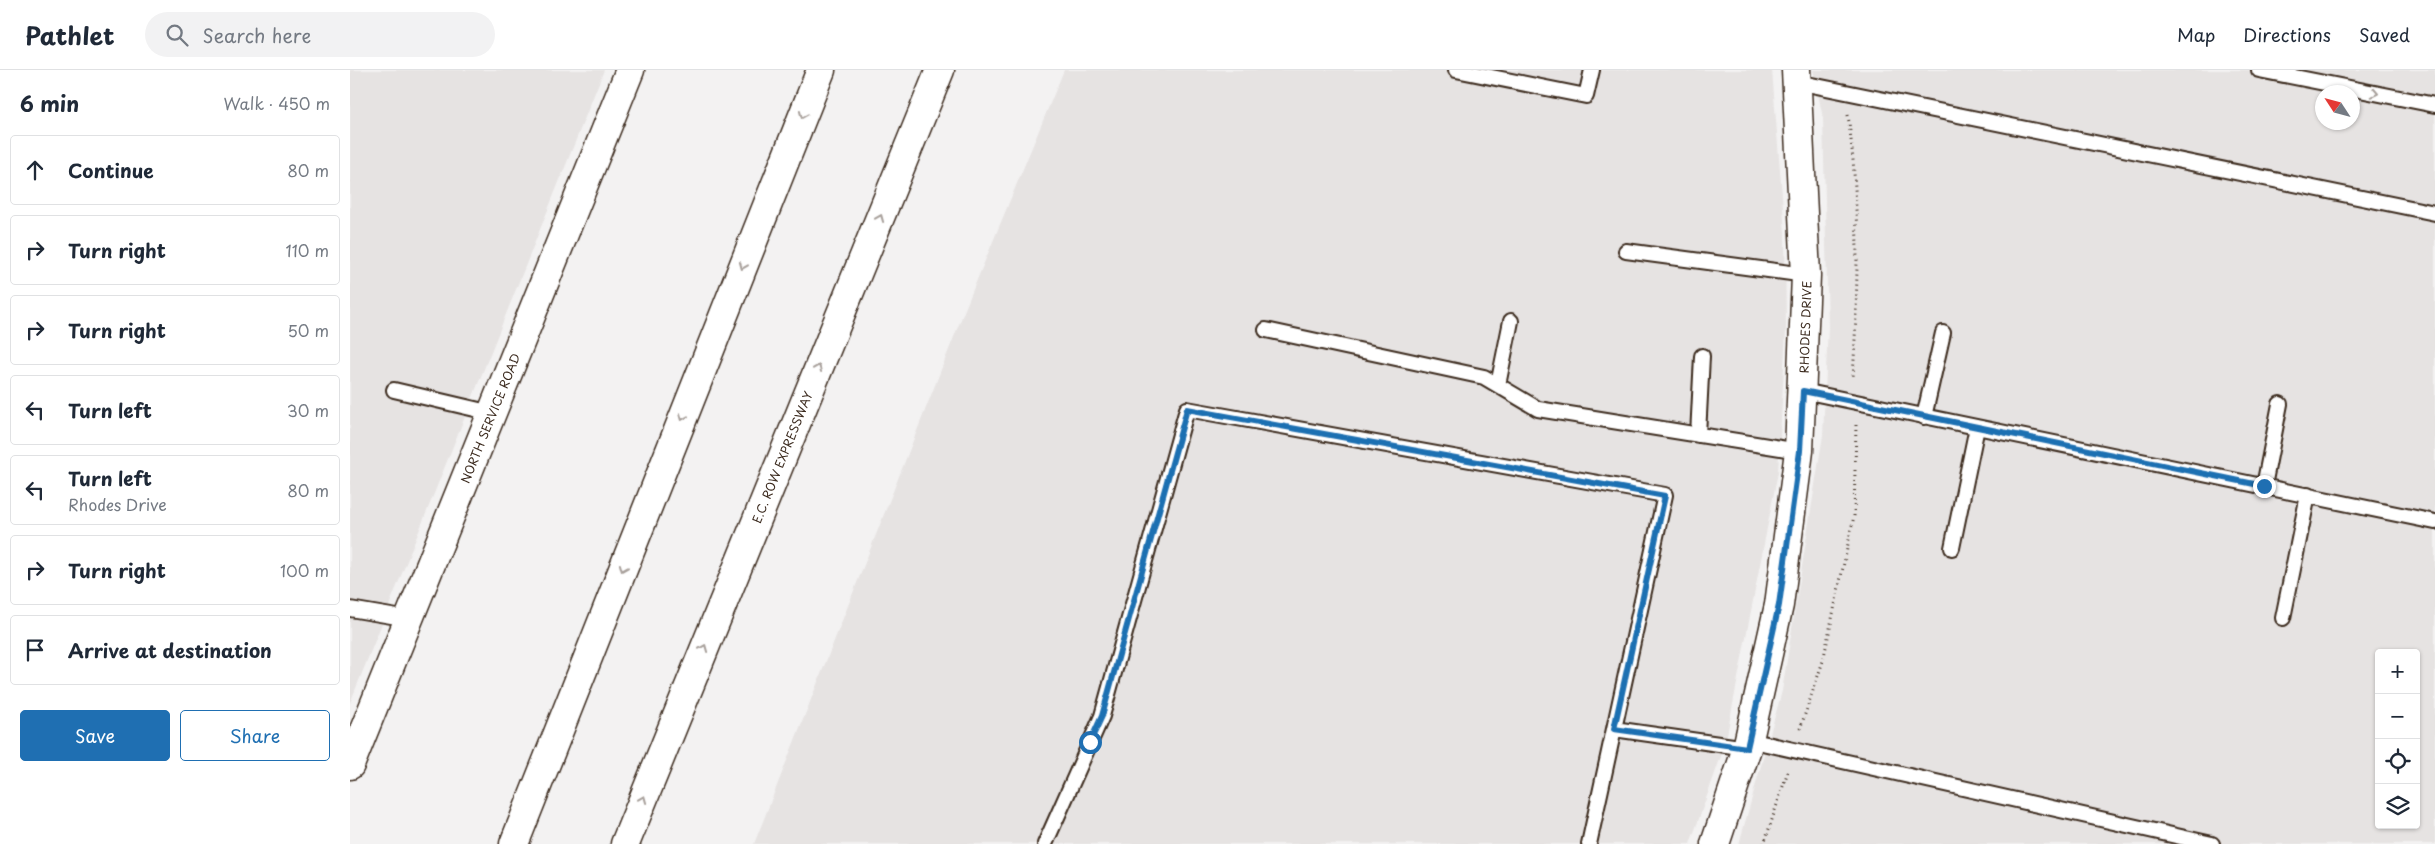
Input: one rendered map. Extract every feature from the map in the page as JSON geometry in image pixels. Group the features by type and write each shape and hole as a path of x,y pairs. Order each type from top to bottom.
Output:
{"main road":[{"name":"NORTH SERVICE ROAD","path":"350,766 630,70"},
{"path":"514,844 821,70"},
{"name":"E.C. ROW EXPRESSWAY","path":"624,844 940,70"},
{"name":"RHODES DRIVE","path":"1715,844 1748,744 1779,605 1800,451 1806,275 1796,76"}],"lane":[{"path":"1456,70 1586,96 1592,70"},
{"path":"2259,70 2435,105"},
{"path":"1796,76 2435,213"},
{"path":"1626,252 1806,275"},
{"path":"1498,385 1511,321"},
{"path":"1266,330 1484,377 1538,409 1800,451"},
{"path":"1924,417 1943,333"},
{"path":"1698,434 1702,356"},
{"path":"394,390 492,413"},
{"path":"1803,391 2435,522"},
{"path":"2264,486 2280,404"},
{"path":"1045,844 1102,716 1187,409 1665,496 1589,844"},
{"path":"1952,548 1977,427"},
{"path":"2283,618 2308,496"},
{"path":"350,609 409,619"},
{"path":"1614,729 1748,744 2212,844"}],"path":[{"path":"1847,112 1854,161 1856,318 1852,379"},
{"path":"1802,720 1823,660 1854,516 1856,424"},
{"path":"1764,844 1787,773"}],"shaded area":[{"path":"350,70 604,70 350,703"},
{"path":"1064,70 1772,70 1785,233 1786,331 1778,472 1725,745 1690,844 754,844 965,309"},
{"path":"1813,70 2435,70 2435,844 1739,844 1782,691 1823,435 1828,327 1823,118"}],"route":[{"path":"1090,742 1102,716 1187,409 1665,496 1614,729 1747,748 1779,605 1800,451 1803,391 2264,486"}]}
